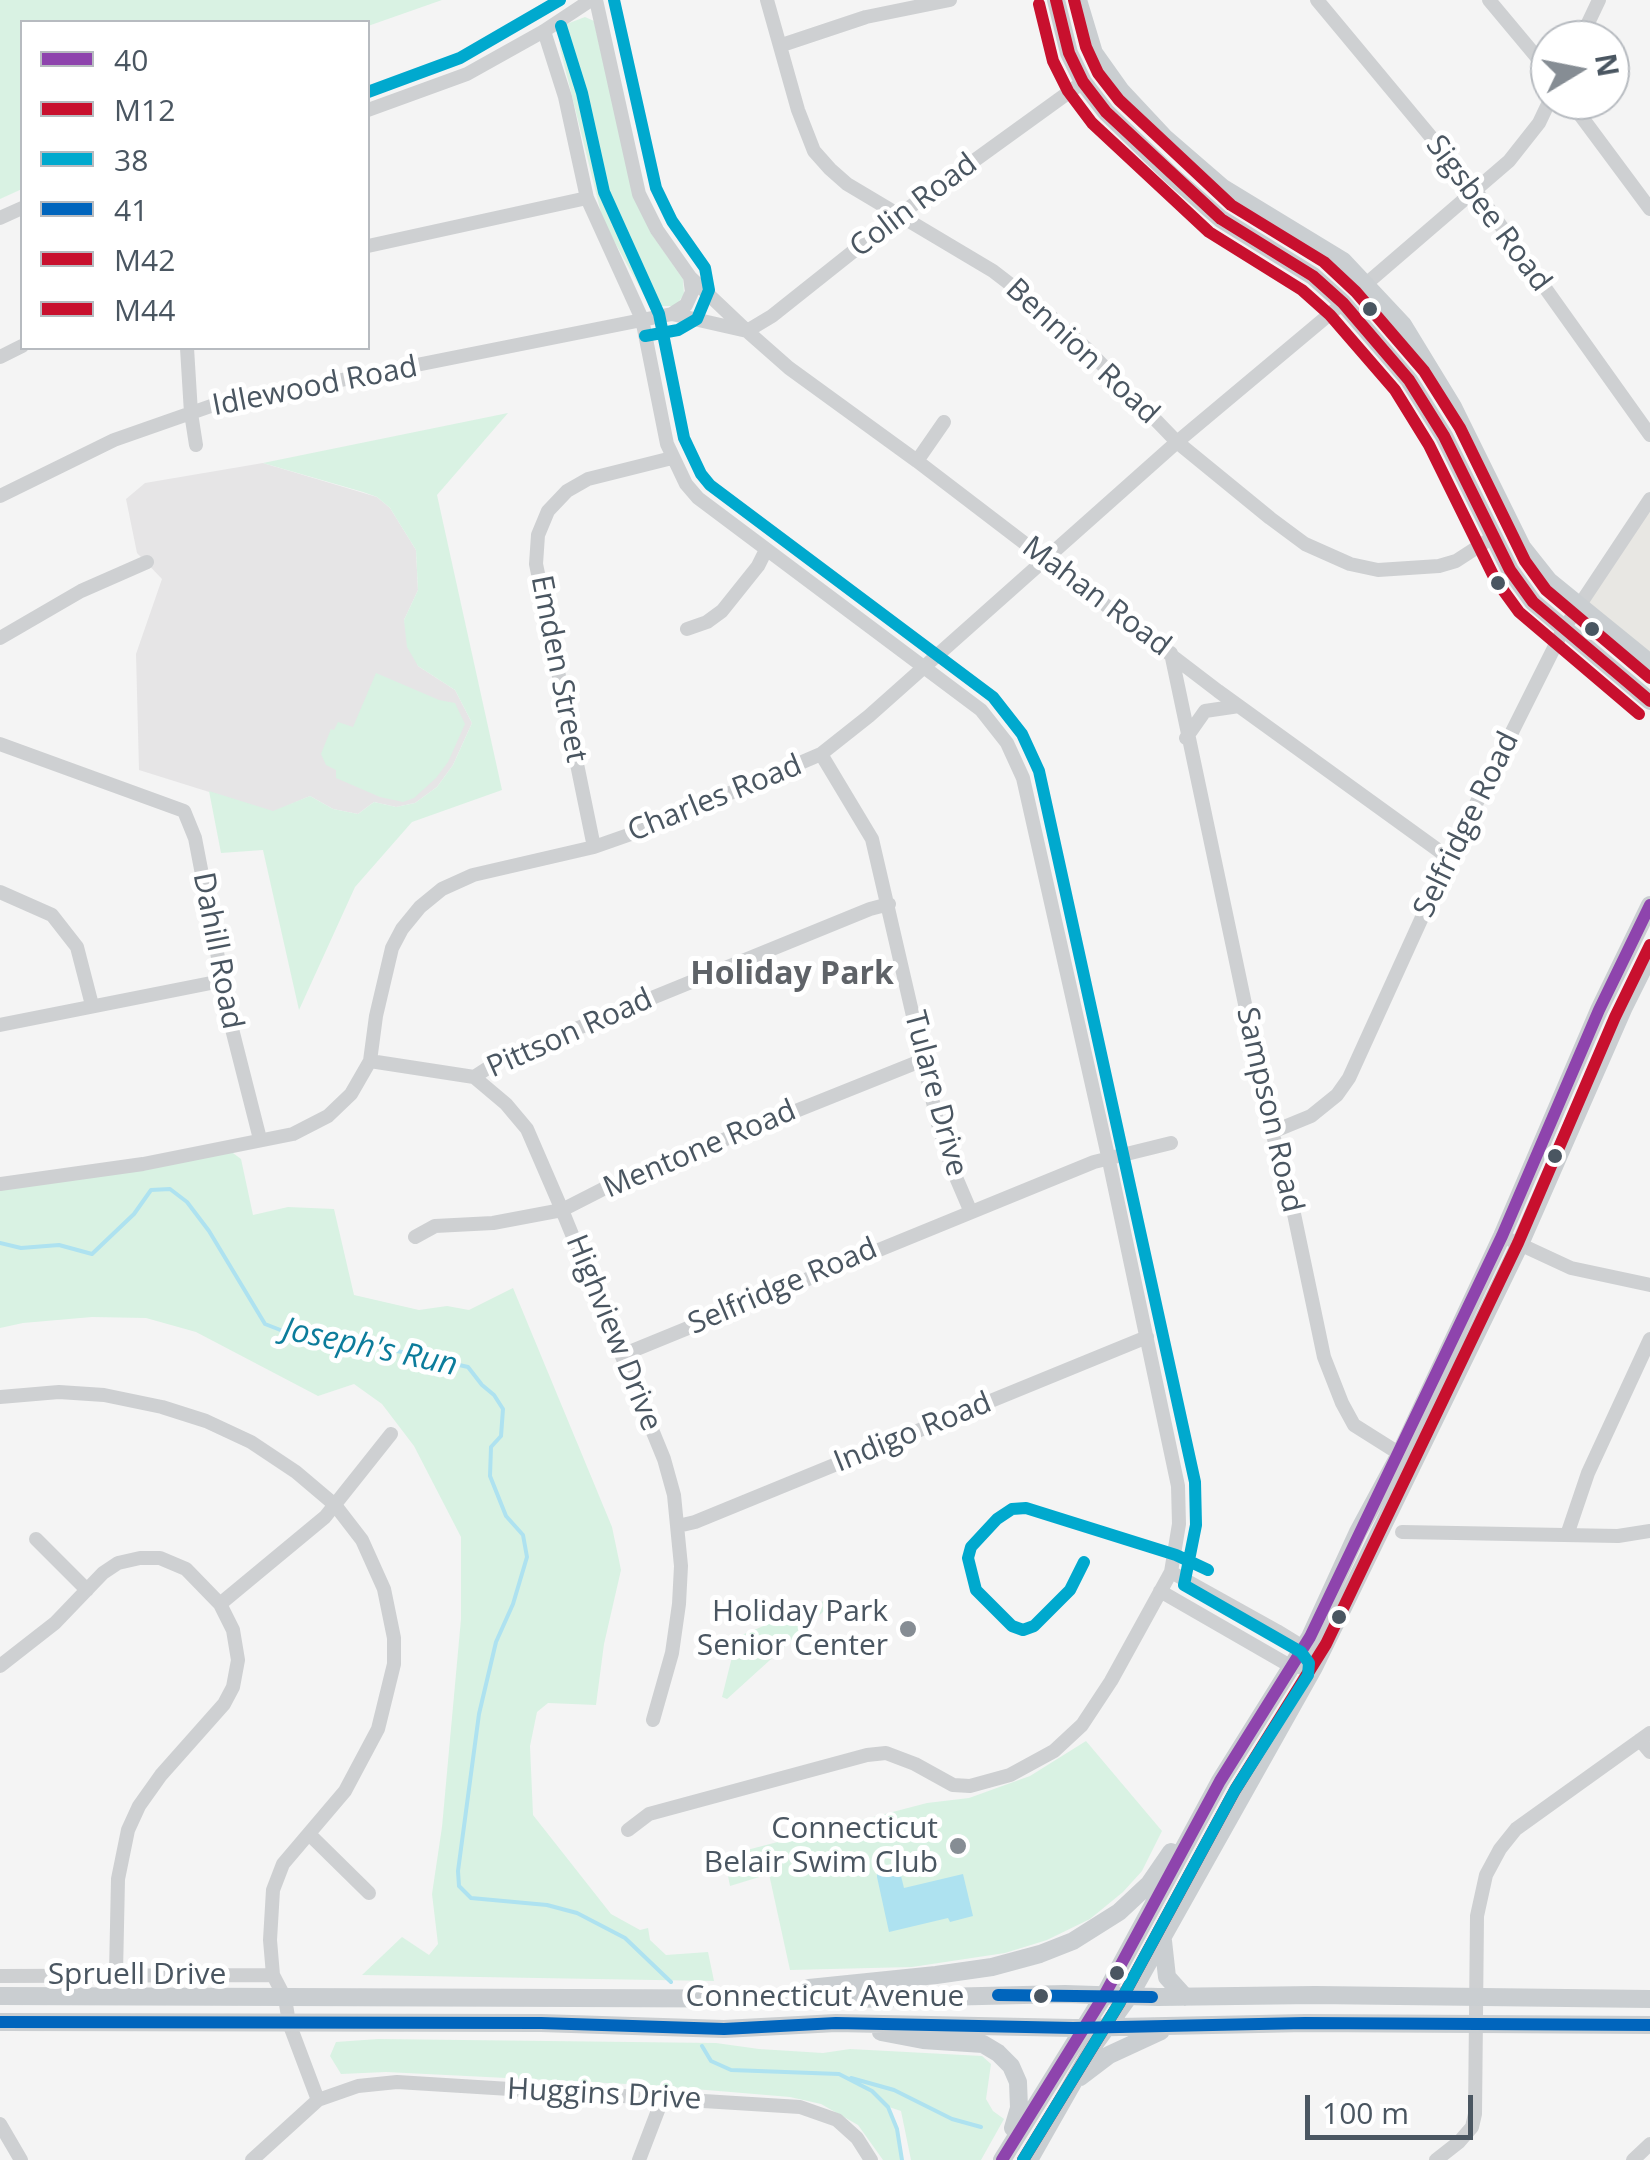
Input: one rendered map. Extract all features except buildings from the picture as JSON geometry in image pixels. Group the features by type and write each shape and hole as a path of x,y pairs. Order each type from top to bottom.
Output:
{"main road":[{"path":"1056,0 1069,53 1082,82 1132,138 1221,219 1312,276 1343,303 1409,380 1444,436 1510,570 1533,602 1650,702"},
{"path":"1078,0 1094,52 1121,90 1164,137 1223,188 1342,261 1404,325 1522,547 1549,581 1650,663"},
{"path":"696,1998 992,1967 1059,1946 1119,1912 1149,1884 1220,1781 1303,1646 1400,1454 1650,905"},
{"path":"1029,2160 1130,1995 1314,1668 1520,1244 1650,955"},
{"path":"1004,2157 1105,1994 1220,1781"},
{"path":"1163,1936 1164,1972 1172,1986 1185,1996"},
{"name":"Connecticut Avenue","path":"0,1996 696,1998 1105,1994 1650,1998"},
{"name":"Connecticut Avenue","path":"0,2022 541,2023 724,2029 836,2024 1083,2028 1650,2025"},
{"path":"836,2024 923,2040 983,2044 998,2052 1012,2066 1020,2092 1004,2157"},
{"path":"1076,2080 1134,2042 1186,2027"}],"street":[{"path":"370,109 467,74 594,0"},
{"name":"Mahan Road","path":"594,0 639,194 657,230 690,277 789,368 1449,858"},
{"name":"Bennion Road","path":"767,0 798,110 814,151 847,184 993,271 1041,308 1178,442 1306,544 1350,564 1398,571 1456,561 1493,537"},
{"path":"782,45 866,17 950,0"},
{"name":"Sigsbee Road","path":"1316,0 1476,191 1650,435"},
{"path":"1489,0 1530,49"},
{"path":"544,31 566,97 587,198 642,319 672,458 686,484 698,498 981,710 1008,744 1023,778 1178,1486 1179,1524 1171,1572 1082,1725 1054,1751 1010,1775 970,1786 954,1785 903,1759 886,1754 867,1755 650,1814 628,1830"},
{"name":"Colin Road","path":"747,331 1082,82"},
{"path":"1366,284 1476,191 1509,160 1541,120"},
{"path":"1583,120 1650,208"},
{"path":"370,246 587,198"},
{"path":"672,314 686,305 692,292 690,277"},
{"name":"Charles Road","path":"0,1184 142,1164 292,1134 328,1116 350,1094 370,1061 392,948 420,907 442,889 473,875 594,847 668,820 821,754 1343,303"},
{"name":"Mahan Road","path":"642,319 672,314 747,331"},
{"name":"Idlewood Road","path":"0,496 114,440 211,406 497,352 642,319"},
{"path":"188,350 196,445"},
{"path":"916,460 944,422"},
{"name":"Emden Street","path":"594,847 539,583 538,534 548,512 578,485 672,458"},
{"name":"Selfridge Road","path":"1272,1132 1312,1116 1337,1096 1349,1078 1449,858 1563,630 1650,498"},
{"path":"687,629 722,611 766,550"},
{"path":"0,638 81,591 147,562"},
{"name":"Sampson Road","path":"1170,653 1324,1357 1354,1425 1400,1454"},
{"path":"1186,738 1205,710 1240,706"},
{"name":"Dahill Road","path":"0,744 184,811 195,838 221,981 260,1139"},
{"name":"Tulare Drive","path":"821,754 872,840 923,1060 952,1168 970,1210"},
{"path":"0,892 52,916 77,947 92,1005"},
{"name":"Pittson Road","path":"474,1078 494,1064 539,1044 889,904"},
{"path":"0,1024 221,981"},
{"name":"Mentone Road","path":"415,1236 434,1226 493,1223 562,1210 611,1185 923,1060"},
{"path":"370,1061 474,1078"},
{"name":"Highview Drive","path":"474,1078 506,1104 527,1129 664,1458 682,1566 672,1653 653,1720"},
{"name":"Selfridge Road","path":"622,1354 1108,1156 1171,1143"},
{"path":"1502,1236 1571,1268 1650,1285"},
{"name":"Indigo Road","path":"678,1526 1147,1337"},
{"path":"1568,1532 1588,1472 1650,1339"},
{"path":"0,1397 59,1392 104,1395 206,1421 251,1442 296,1472 335,1506 362,1540 384,1589 394,1638 394,1664 378,1729 345,1791 283,1864 273,1890 273,1975 318,2100 252,2160"},
{"path":"220,1604 335,1506 391,1434"},
{"path":"1402,1532 1568,1532 1618,1536 1650,1531"},
{"path":"36,1539 87,1590"},
{"path":"0,1666 55,1624 118,1563 160,1558 186,1569 220,1604 233,1630 238,1660 233,1687 224,1704 161,1775 128,1830 118,1879 116,1974"},
{"path":"1160,1591 1292,1667 1314,1668 1303,1646 1171,1572"},
{"path":"1436,2160 1472,2127 1475,2114 1477,1916 1486,1874 1500,1848 1538,1810 1647,1742"},
{"path":"309,1834 369,1893"},
{"name":"Spruell Drive","path":"0,1976 273,1975"},
{"name":"Huggins Drive","path":"318,2100 358,2086 397,2082 800,2107 837,2120 857,2138 871,2160"},
{"path":"639,2160 662,2100"},
{"path":"0,2124 22,2160"},
{"path":"1633,2160 1650,2144"}],"shaded area":[{"path":"263,463 377,497 390,508 416,550 418,590 404,620 418,666 455,690 472,723 453,765 437,787 415,803 396,807 374,802 358,814 333,809 310,796 273,812 139,770 136,654 162,579 137,553 126,499 145,483"},
{"path":"1650,499 1650,663 1579,606"}],"green space":[{"path":"0,0 442,0 370,25 370,20 20,20 20,190 0,199"},
{"path":"585,17 594,21 632,190 651,233 683,279 684,294 676,306 650,306 603,221 560,48 559,33 564,25"},
{"path":"508,413 437,495 502,790 412,822 355,887 299,1010 263,850 221,853 209,791 273,811 310,796 333,809 358,814 374,802 396,807 415,803 437,787 453,765 472,723 455,690 418,666 407,647 404,620 418,590 416,550 390,508 363,492 263,463"},
{"path":"376,673 455,703 465,724 448,762 436,778 414,798 403,802 380,797 336,778 336,770 326,765 321,754 338,722 353,727"},
{"path":"225,1147 241,1159 253,1215 288,1207 334,1209 354,1295 419,1310 447,1306 469,1310 513,1288 612,1527 621,1570 604,1644 596,1705 548,1703 537,1712 530,1746 533,1815 611,1914 640,1930 648,1928 650,1940 666,1955 708,1952 714,1981 362,1975 402,1937 429,1955 438,1944 432,1894 461,1619 461,1537 414,1446 382,1404 354,1384 318,1396 196,1332 146,1318 92,1317 0,1328 0,1184"},
{"path":"831,1598 834,1602 727,1699 722,1697 737,1637"},
{"name":"Connecticut Belair Swim Club","path":"1086,1741 1162,1831 1142,1871 1123,1892 1090,1919 1047,1940 1005,1953 912,1967 790,1970 769,1874 730,1886 724,1856 927,1803 969,1798 1030,1776"},
{"path":"378,2039 716,2043 823,2053 850,2049 982,2056 991,2064 986,2099 1004,2119 981,2160 911,2160 901,2111 889,2107 902,2160 883,2160 858,2125 821,2104 790,2097 647,2085 386,2072 341,2074 330,2056 336,2042"}],"water":[{"path":"900,1872 904,1888 963,1874 973,1916 889,1932 877,1873"}],"waterway":[{"name":"Joseph's Run","path":"0,1243 21,1248 59,1245 92,1254 134,1214 151,1190 170,1189 187,1202 209,1231 265,1324 301,1338 384,1348 468,1367 494,1395 503,1409 501,1436 491,1447 490,1476 506,1516 523,1535 527,1557 496,1642 479,1714 459,1886 471,1898 547,1905 577,1913 625,1938 671,1982"},
{"name":"Joseph's Run","path":"702,2046 711,2061 731,2070 839,2074 872,2091 888,2107 897,2129 902,2160"},
{"path":"851,2078 894,2090 952,2119 981,2127"}],"transit line":[{"name":"38","path":"370,91 460,58 560,0"},
{"name":"38","path":"614,0 656,188 672,221 705,268 709,290 697,319 678,330 645,336"},
{"name":"M42","path":"1056,0 1069,53 1083,82 1106,112 1221,219 1313,276 1343,303 1409,380 1444,436 1510,570 1533,602 1650,701"},
{"name":"M44","path":"1074,0 1086,47 1098,73 1119,100 1231,205 1324,262 1356,292 1424,371 1460,428 1525,561 1546,590 1650,678"},
{"name":"M12","path":"1039,4 1053,61 1068,91 1092,123 1209,232 1302,290 1330,315 1395,390 1429,445 1495,579 1519,612 1639,714"},
{"name":"38","path":"561,26 582,93 604,192 659,314 684,438 701,474 710,485 993,697 1022,734 1039,771 1195,1482 1196,1525 1184,1585 1301,1652 1309,1663 1308,1675 1235,1790 1120,2002 1023,2160"},
{"name":"40","path":"1002,2160 1105,1994 1220,1781 1310,1637 1502,1236 1599,1010 1650,905"},
{"name":"M12","path":"1023,2160 1120,2002 1235,1790 1326,1644 1518,1243 1650,945"},
{"name":"38","path":"1084,1562 1070,1590 1034,1626 1023,1630 1012,1626 976,1590 968,1558 971,1547 997,1519 1012,1509 1026,1508 1176,1555 1208,1570"},
{"name":"41","path":"998,1995 1152,1997"},
{"name":"41","path":"0,2022 541,2023 724,2029 836,2023 1073,2028 1305,2023 1650,2025"}],"place":[{"name":"Holiday Park Senior Center","path":"908,1629"},
{"name":"Connecticut Belair Swim Club","path":"958,1846"}],"district":[{"name":"Holiday Park","path":"792,975"}]}
